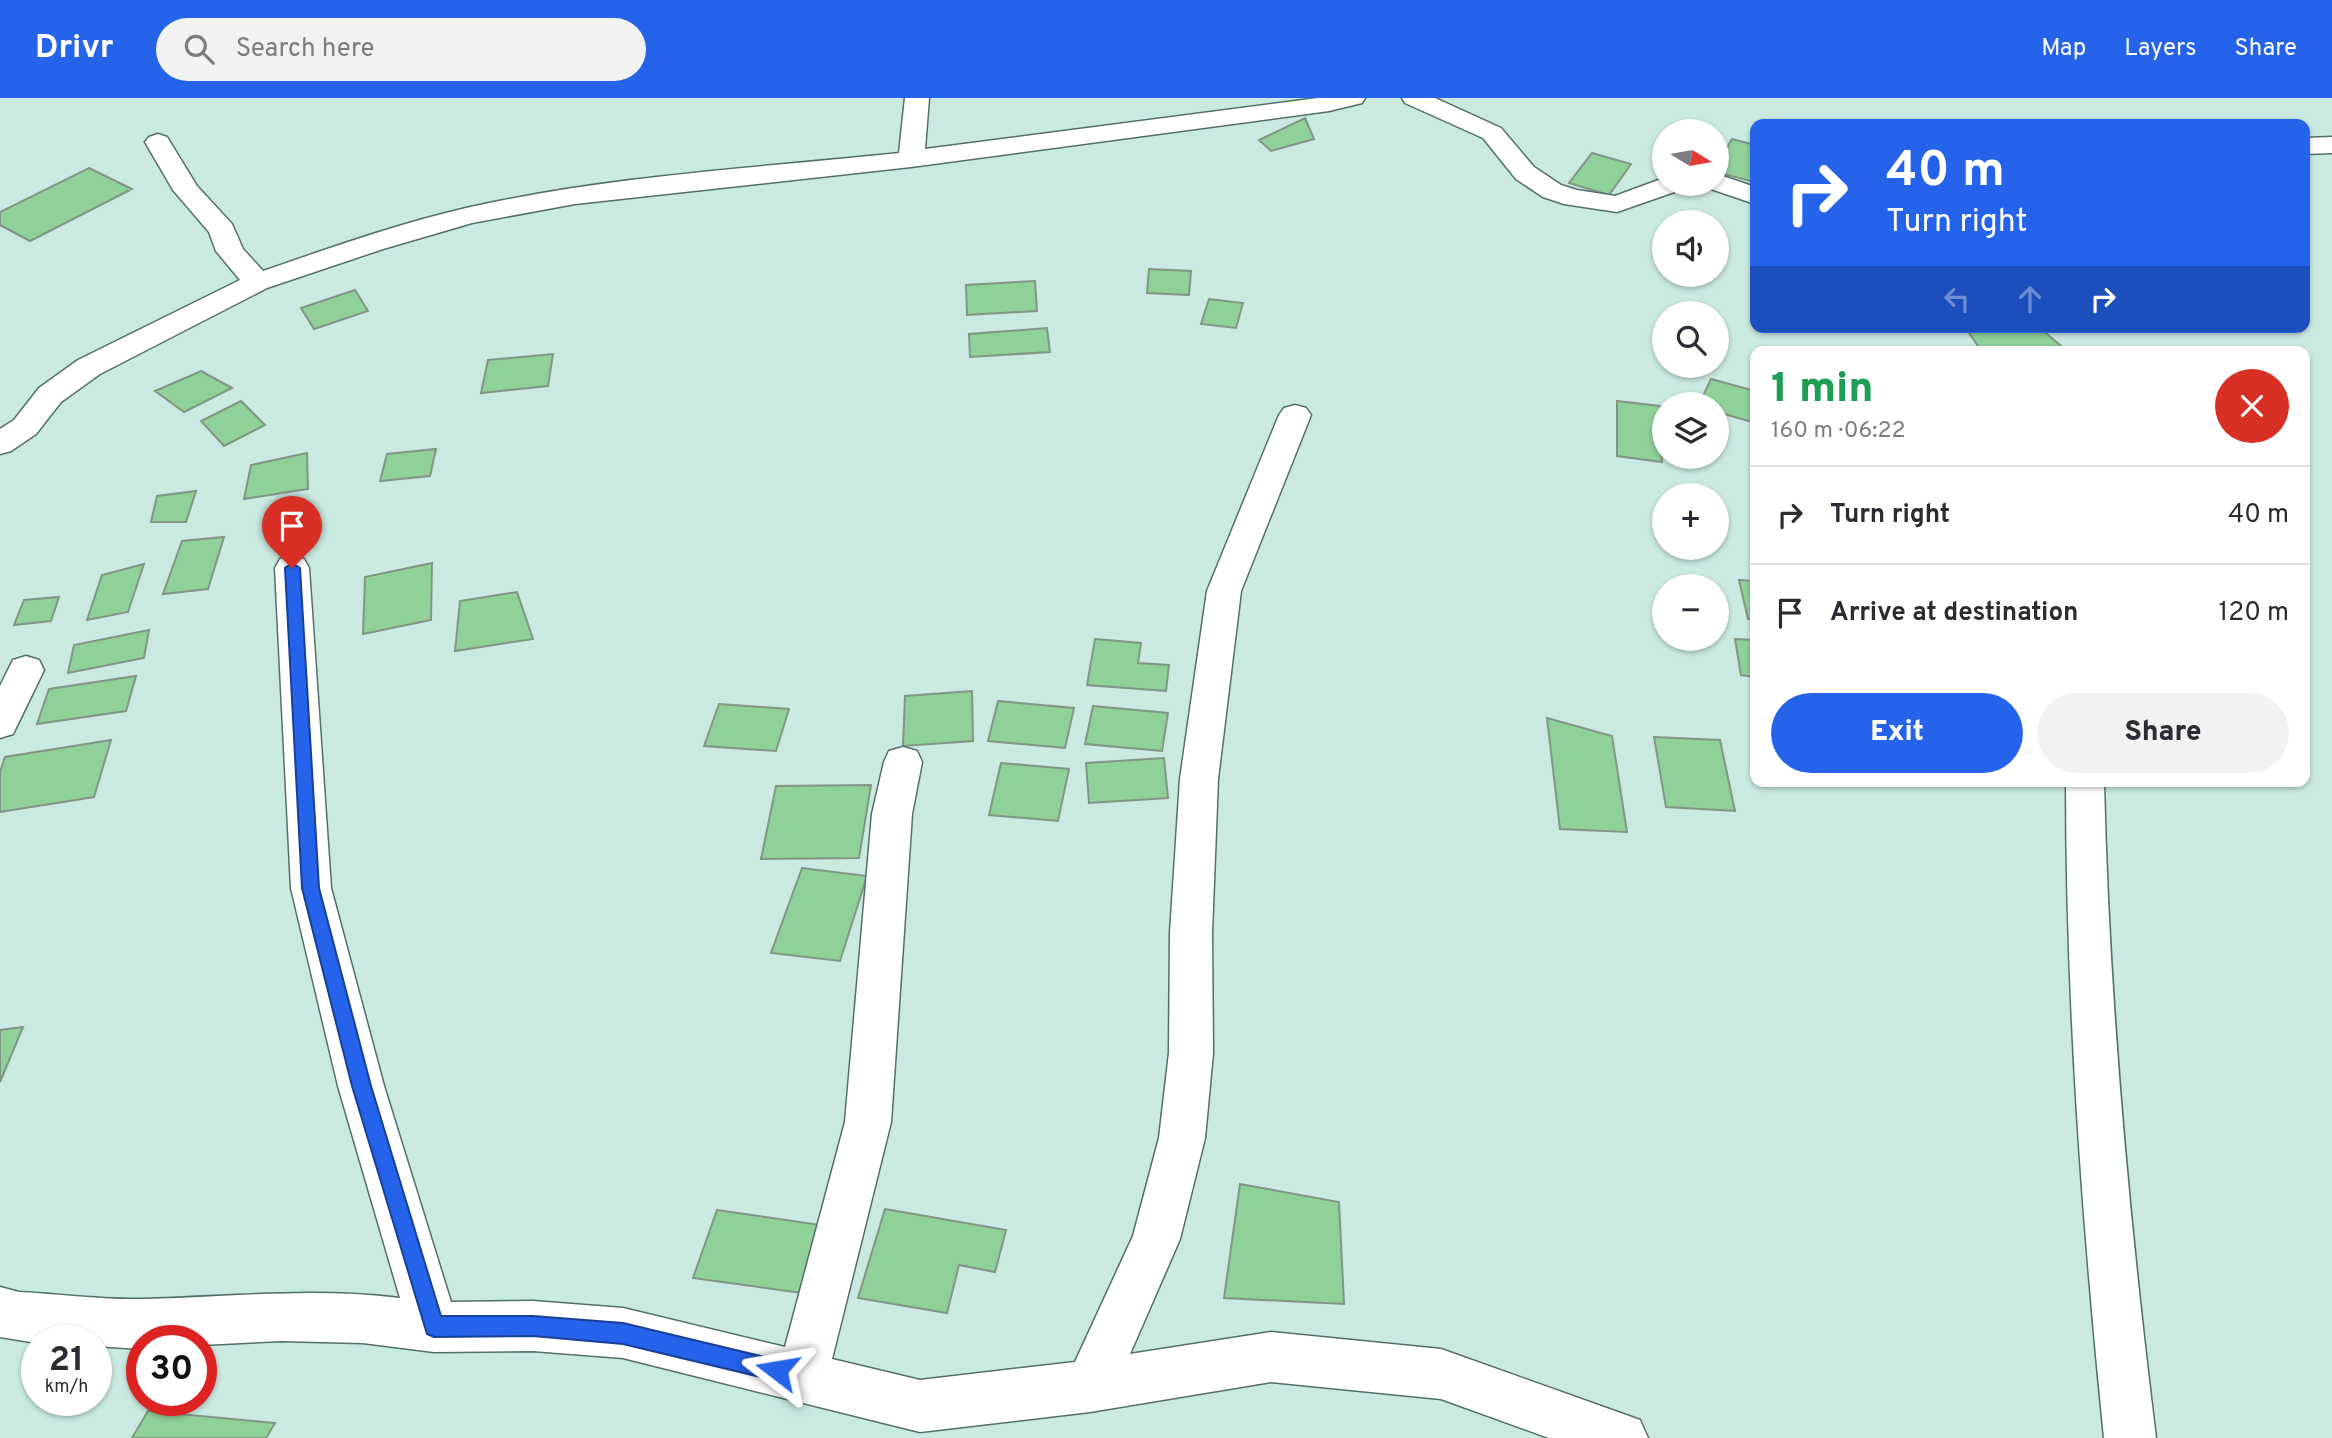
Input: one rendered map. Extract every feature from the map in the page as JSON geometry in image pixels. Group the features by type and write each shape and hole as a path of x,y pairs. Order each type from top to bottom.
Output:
{"street":[{"path":"911,159 917,98"},
{"path":"0,444 25,427 50,395 89,367 257,282 373,243 495,211 575,196 911,159 1329,104 1353,98"},
{"path":"1414,98 1492,134 1525,173 1538,184 1563,195 1617,204 1652,191"},
{"path":"158,142 186,190 222,230 230,251 257,282"},
{"path":"2310,146 2332,145"},
{"path":"1729,187 1750,195"},
{"path":"1090,1386 1156,1239 1182,1138 1191,1054 1191,933 1199,779 1224,591 1295,415"},
{"path":"292,568 311,888 361,1086 434,1327"},
{"path":"0,724 26,670"},
{"path":"802,1377 839,1243 868,1122 892,814 903,762"},
{"path":"2085,787 2085,881 2106,1230 2130,1438"},
{"path":"0,1312 19,1317 140,1324 281,1316 363,1318 434,1327 533,1326 623,1333 920,1406 1090,1386 1271,1357 1297,1359 1441,1374 1622,1438"}],"building":[{"path":"1305,118 1314,139 1271,151 1259,140"},
{"path":"1732,139 1750,144 1750,181 1729,175 1729,144"},
{"path":"1592,153 1631,164 1609,195 1569,183"},
{"path":"89,168 132,189 30,241 0,225 0,212"},
{"path":"1149,269 1191,271 1189,295 1147,293"},
{"path":"1035,281 1037,311 967,315 966,285"},
{"path":"355,290 368,311 314,329 301,308"},
{"path":"1209,299 1243,303 1236,328 1201,324"},
{"path":"1047,328 1050,352 970,357 969,334"},
{"path":"1969,333 2046,333 2061,346 1978,346"},
{"path":"553,354 548,386 481,393 488,360"},
{"path":"201,371 232,388 184,412 155,391"},
{"path":"1711,379 1750,390 1750,422 1729,415 1729,392 1705,392"},
{"path":"241,401 265,425 224,446 201,421"},
{"path":"1617,401 1652,405 1652,461 1617,456"},
{"path":"436,449 430,476 380,481 387,454"},
{"path":"307,453 308,489 244,499 251,465"},
{"path":"196,491 186,522 151,522 157,496"},
{"path":"224,537 208,589 163,594 182,541"},
{"path":"432,563 431,620 363,634 365,577"},
{"path":"144,564 128,612 87,620 102,575"},
{"path":"1739,580 1750,581 1748,619"},
{"path":"517,592 533,639 455,651 460,601"},
{"path":"59,597 51,621 14,625 24,600"},
{"path":"149,630 144,658 68,673 74,645"},
{"path":"1095,639 1141,643 1138,663 1169,665 1166,691 1087,685"},
{"path":"1735,639 1750,640 1750,676 1741,675"},
{"path":"136,676 126,711 37,724 49,689"},
{"path":"972,691 973,741 903,746 905,696"},
{"path":"998,701 1074,708 1065,748 988,741"},
{"path":"719,704 789,709 776,751 704,746"},
{"path":"1093,706 1168,713 1162,751 1085,744"},
{"path":"1547,718 1612,736 1627,832 1560,829"},
{"path":"1654,737 1720,740 1735,811 1666,807"},
{"path":"111,740 94,797 0,812 0,772 5,757"},
{"path":"1164,758 1168,798 1089,803 1086,763"},
{"path":"1001,763 1069,769 1058,821 989,815"},
{"path":"871,785 859,858 761,859 776,786"},
{"path":"802,868 867,876 840,961 771,953"},
{"path":"23,1027 0,1082 0,1030"},
{"path":"1240,1184 1339,1202 1344,1304 1224,1298"},
{"path":"885,1209 1006,1230 995,1272 959,1265 947,1313 858,1298"},
{"path":"717,1210 820,1225 801,1293 693,1278"},
{"path":"145,1416 201,1416 275,1423 266,1438 132,1438"}],"route":[{"path":"292,568 311,888 361,1086 434,1327 533,1326 623,1333 777,1370"}]}
